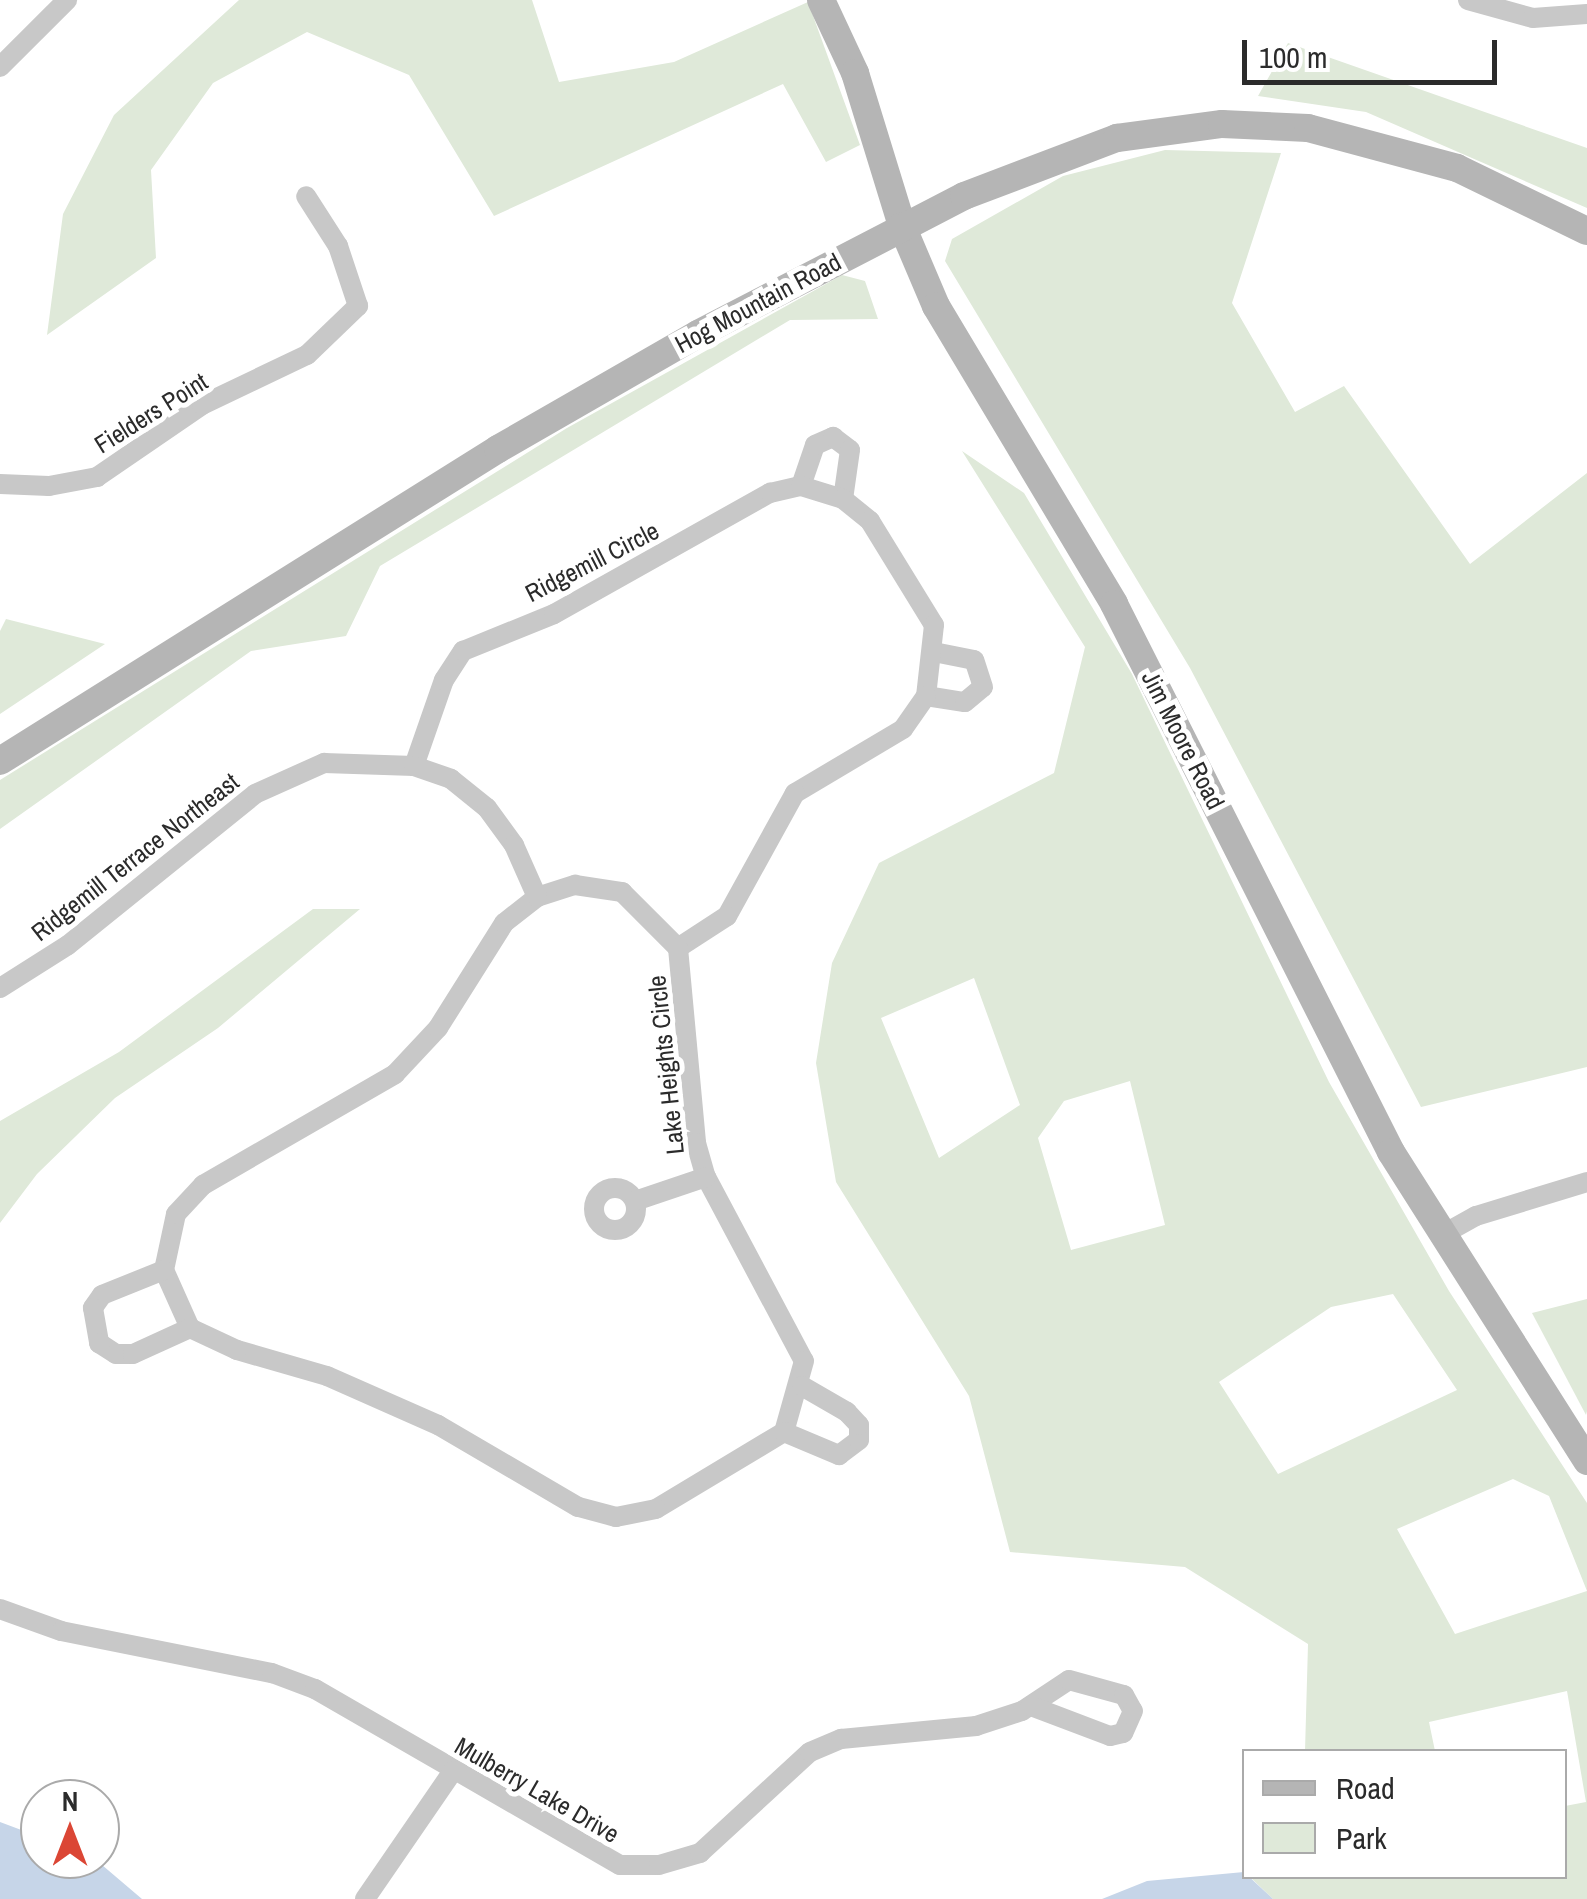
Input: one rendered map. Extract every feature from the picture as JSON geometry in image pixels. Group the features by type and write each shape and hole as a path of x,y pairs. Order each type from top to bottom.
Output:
{"street":[{"path":"0,67 67,0"},
{"name":"Jim Moore Road","path":"821,0 856,73 902,226 936,306 1114,604 1391,1152 1440,1236 1587,1461"},
{"path":"1468,0 1534,18 1587,14"},
{"name":"Hog Mountain Road","path":"0,761 498,449 902,226 1117,138 1222,124 1308,128 1395,147 1457,168 1587,231"},
{"name":"Fielders Point","path":"0,484 49,486 96,476 202,405 307,355 358,306 338,246 306,196"},
{"path":"678,948 727,916 795,794 903,729 926,696 934,652 934,625 870,521 844,499 801,486 815,445 833,438 850,450 844,499"},
{"name":"Ridgemill Circle","path":"414,766 444,680 463,651 554,614 770,493 801,486"},
{"path":"926,696 964,702 983,687 974,660 934,652"},
{"name":"Ridgemill Terrace Northeast","path":"0,988 68,945 255,794 324,763 414,766 451,779 488,808 514,845 538,897"},
{"name":"Lake Heights Circle","path":"164,1270 176,1214 203,1185 395,1074 438,1028 504,923 538,897 575,885 622,892 678,948 706,1177 730,1230 783,1313 804,1361 802,1386"},
{"path":"635,1201 706,1177"},
{"path":"1440,1236 1476,1216 1587,1182"},
{"path":"190,1328 133,1354 116,1354 99,1343 93,1308 102,1295 164,1270 190,1328 236,1350 327,1376 438,1424 578,1507 616,1517 656,1509 784,1432 802,1386 847,1412 859,1425 860,1440 839,1455 784,1432"},
{"name":"Mulberry Lake Drive","path":"0,1609 61,1631 272,1672 314,1689 583,1849 620,1865 658,1865 700,1852 810,1752 841,1738 976,1726 1031,1706"},
{"path":"365,1899 453,1770"}],"green space":[{"path":"239,0 532,0 559,82 674,62 808,2 860,145 826,162 783,84 494,216 409,75 307,32 213,83 151,170 156,258 47,335 63,214 114,115"},
{"path":"1288,43 1587,148 1587,208 1366,112 1258,96"},
{"path":"1165,150 1281,153 1232,303 1295,412 1344,386 1470,564 1587,473 1587,1067 1421,1107 1190,668 945,261 952,239 1063,176"},
{"path":"842,275 865,281 878,319 790,320 380,566 346,636 251,651 0,829 0,780 567,428"},
{"path":"962,451 1024,493 1132,674 1329,1082 1449,1291 1587,1503 1587,1591 1587,1899 1273,1899 1252,1879 1567,1879 1567,1806 1586,1802 1567,1691 1429,1722 1435,1749 1305,1749 1308,1644 1185,1567 1010,1552 969,1396 836,1182 816,1063 832,963 879,863 1054,773 1085,647","holes":["974,978 1020,1105 939,1158 881,1018","1130,1081 1165,1225 1071,1250 1038,1138 1064,1101","1393,1294 1457,1390 1278,1474 1219,1382 1331,1307","1513,1479 1549,1496 1587,1591 1455,1634 1397,1529"]},
{"path":"6,619 105,644 0,714 0,631"},
{"path":"313,909 360,909 218,1028 115,1098 37,1174 0,1223 0,1121 119,1052"},
{"path":"1587,1299 1587,1411 1586,1415 1532,1313"}],"water":[{"path":"0,1822 20,1830 20,1879 118,1879 142,1899 0,1899"},
{"path":"1242,1872 1242,1879 1252,1879 1273,1899 1102,1899 1147,1881"}]}
